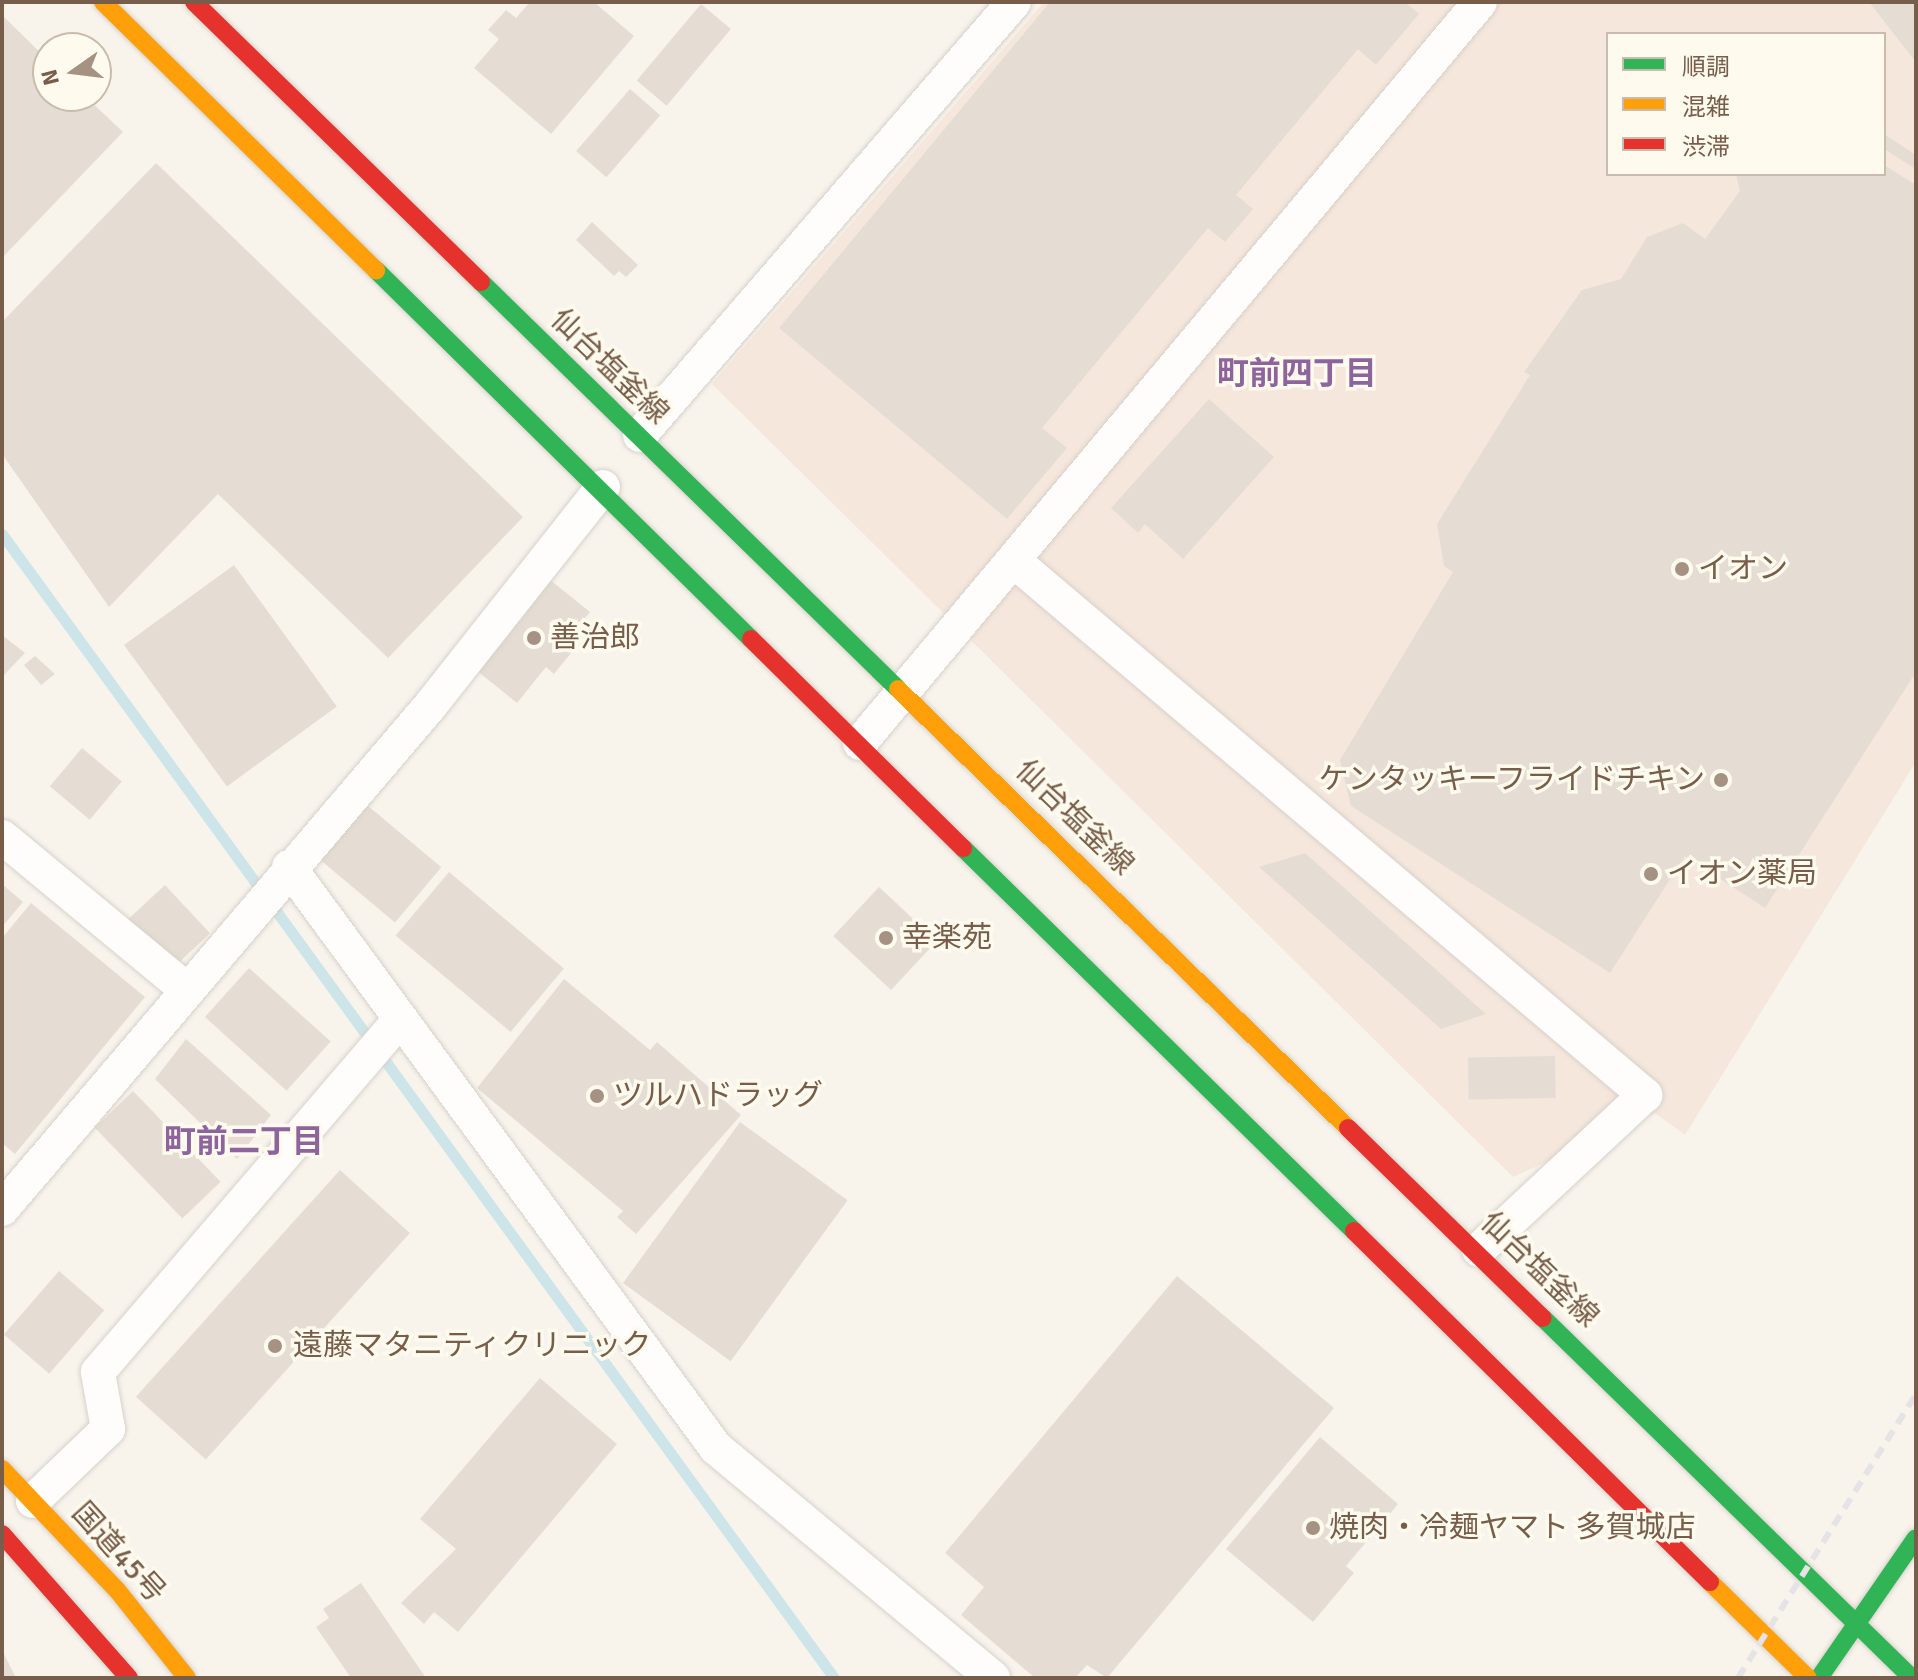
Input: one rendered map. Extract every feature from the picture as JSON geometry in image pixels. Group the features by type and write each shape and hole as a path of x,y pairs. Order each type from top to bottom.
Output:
{"main road":[{"path":"103,2 603,487 1808,1678"},
{"name":"仙台塩釜線","path":"194,2 1479,1250 1912,1678"},
{"name":"国道45号","path":"2,1469 187,1678"},
{"path":"2,1534 129,1678"},
{"path":"1819,1678 1916,1538"}],"street":[{"path":"640,435 1014,2"},
{"path":"860,743 906,694 1480,2"},
{"path":"2,1209 430,706 603,487"},
{"path":"1014,561 1645,1095 1479,1250"},
{"path":"2,837 188,991"},
{"path":"285,873 394,1028 716,1448 993,1678"},
{"path":"33,1501 108,1429 98,1372 394,1028"}],"shaded area":[{"path":"1044,2 1916,2 1916,762 1685,1135 1655,1113 1513,1177 712,384"}],"building":[{"path":"530,2 594,2 634,36 551,134 474,68 499,39 488,30 506,10 516,18"},
{"path":"1050,2 1405,2 1419,14 1376,65 1358,49 1236,195 1253,209 1225,242 1208,228 1042,428 1067,448 1007,519 779,328"},
{"path":"1869,2 1916,2 1916,62"},
{"path":"701,4 731,29 667,106 637,81"},
{"path":"2,15 32,44 32,112 102,112 123,132 2,258"},
{"path":"630,89 660,115 606,177 576,151"},
{"path":"1886,135 1916,155 1914,168 1886,150"},
{"path":"156,163 523,517 388,658 218,494 109,607 2,454 2,322"},
{"name":"イオン","path":"1886,166 1916,185 1916,672 1765,908 1685,856 1610,973 1351,806 1340,760 1453,572 1444,566 1437,524 1530,375 1524,372 1582,290 1621,279 1647,237 1683,223 1705,239 1740,191 1736,176 1886,176"},
{"path":"592,222 638,265 626,277 619,271 614,276 576,240"},
{"path":"1209,399 1274,457 1183,559 1145,524 1138,533 1111,508"},
{"path":"234,565 337,707 227,787 124,645"},
{"path":"549,579 590,612 566,641 575,648 554,674 546,667 517,703 476,670"},
{"path":"2,635 25,653 2,677"},
{"path":"35,656 55,674 41,685 24,665"},
{"path":"82,748 122,781 90,820 50,786"},
{"path":"367,805 441,867 395,923 321,860"},
{"path":"1305,853 1486,1014 1441,1029 1259,867"},
{"path":"449,872 564,968 511,1032 396,936"},
{"path":"2,884 23,902 2,927"},
{"path":"165,885 210,933 168,972 123,924"},
{"path":"879,887 937,941 891,990 833,936"},
{"path":"31,903 145,997 15,1154 2,1143 2,938"},
{"path":"249,968 331,1042 287,1091 205,1017"},
{"path":"564,979 650,1050 657,1042 741,1115 636,1234 617,1217 623,1211 477,1088"},
{"path":"186,1039 271,1115 237,1159 155,1079"},
{"path":"1555,1056 1556,1098 1469,1100 1468,1058"},
{"path":"133,1091 221,1182 182,1218 95,1128"},
{"path":"740,1122 848,1200 731,1361 623,1283"},
{"path":"340,1170 410,1233 206,1460 136,1397"},
{"path":"59,1271 104,1310 49,1374 4,1334"},
{"path":"1177,1276 1334,1408 1107,1678 1087,1665 1075,1678 1035,1678 961,1615 984,1587 945,1553"},
{"path":"540,1378 617,1444 458,1632 434,1612 424,1624 401,1603 456,1549 420,1519"},
{"path":"1320,1437 1398,1504 1346,1566 1354,1573 1313,1622 1226,1549"},
{"path":"361,1583 426,1678 351,1678 316,1627 329,1618 323,1609"},
{"path":"2,1650 16,1678 2,1678"}],"waterway":[{"path":"2,534 834,1678"}],"railway":[{"path":"1738,1678 1916,1394"}],"traffic: fast":[{"path":"376,270 751,639"},
{"path":"481,282 898,689"},
{"path":"963,848 1354,1231"},
{"path":"1543,1318 1912,1678"},
{"path":"1819,1678 1916,1538"}],"traffic: slow":[{"path":"103,2 376,270"},
{"path":"898,689 1348,1128"},
{"path":"2,1469 117,1590 187,1678"},
{"path":"1710,1582 1808,1678"}],"traffic: jam":[{"path":"194,2 481,282"},
{"path":"751,639 963,848"},
{"path":"1348,1128 1543,1318"},
{"path":"1354,1231 1710,1582"},
{"path":"2,1534 129,1678"}],"place":[{"name":"イオン","path":"1682,569"},
{"name":"善治郎","path":"534,638"},
{"name":"ケンタッキーフライドチキン","path":"1721,780"},
{"name":"イオン薬局","path":"1651,874"},
{"name":"幸楽苑","path":"886,938"},
{"name":"ツルハドラッグ","path":"597,1096"},
{"name":"遠藤マタニティクリニック","path":"275,1346"},
{"name":"焼肉・冷麺ヤマト 多賀城店","path":"1313,1528"}],"district":[{"name":"町前四丁目","path":"1297,374"},
{"name":"町前二丁目","path":"244,1142"}]}
